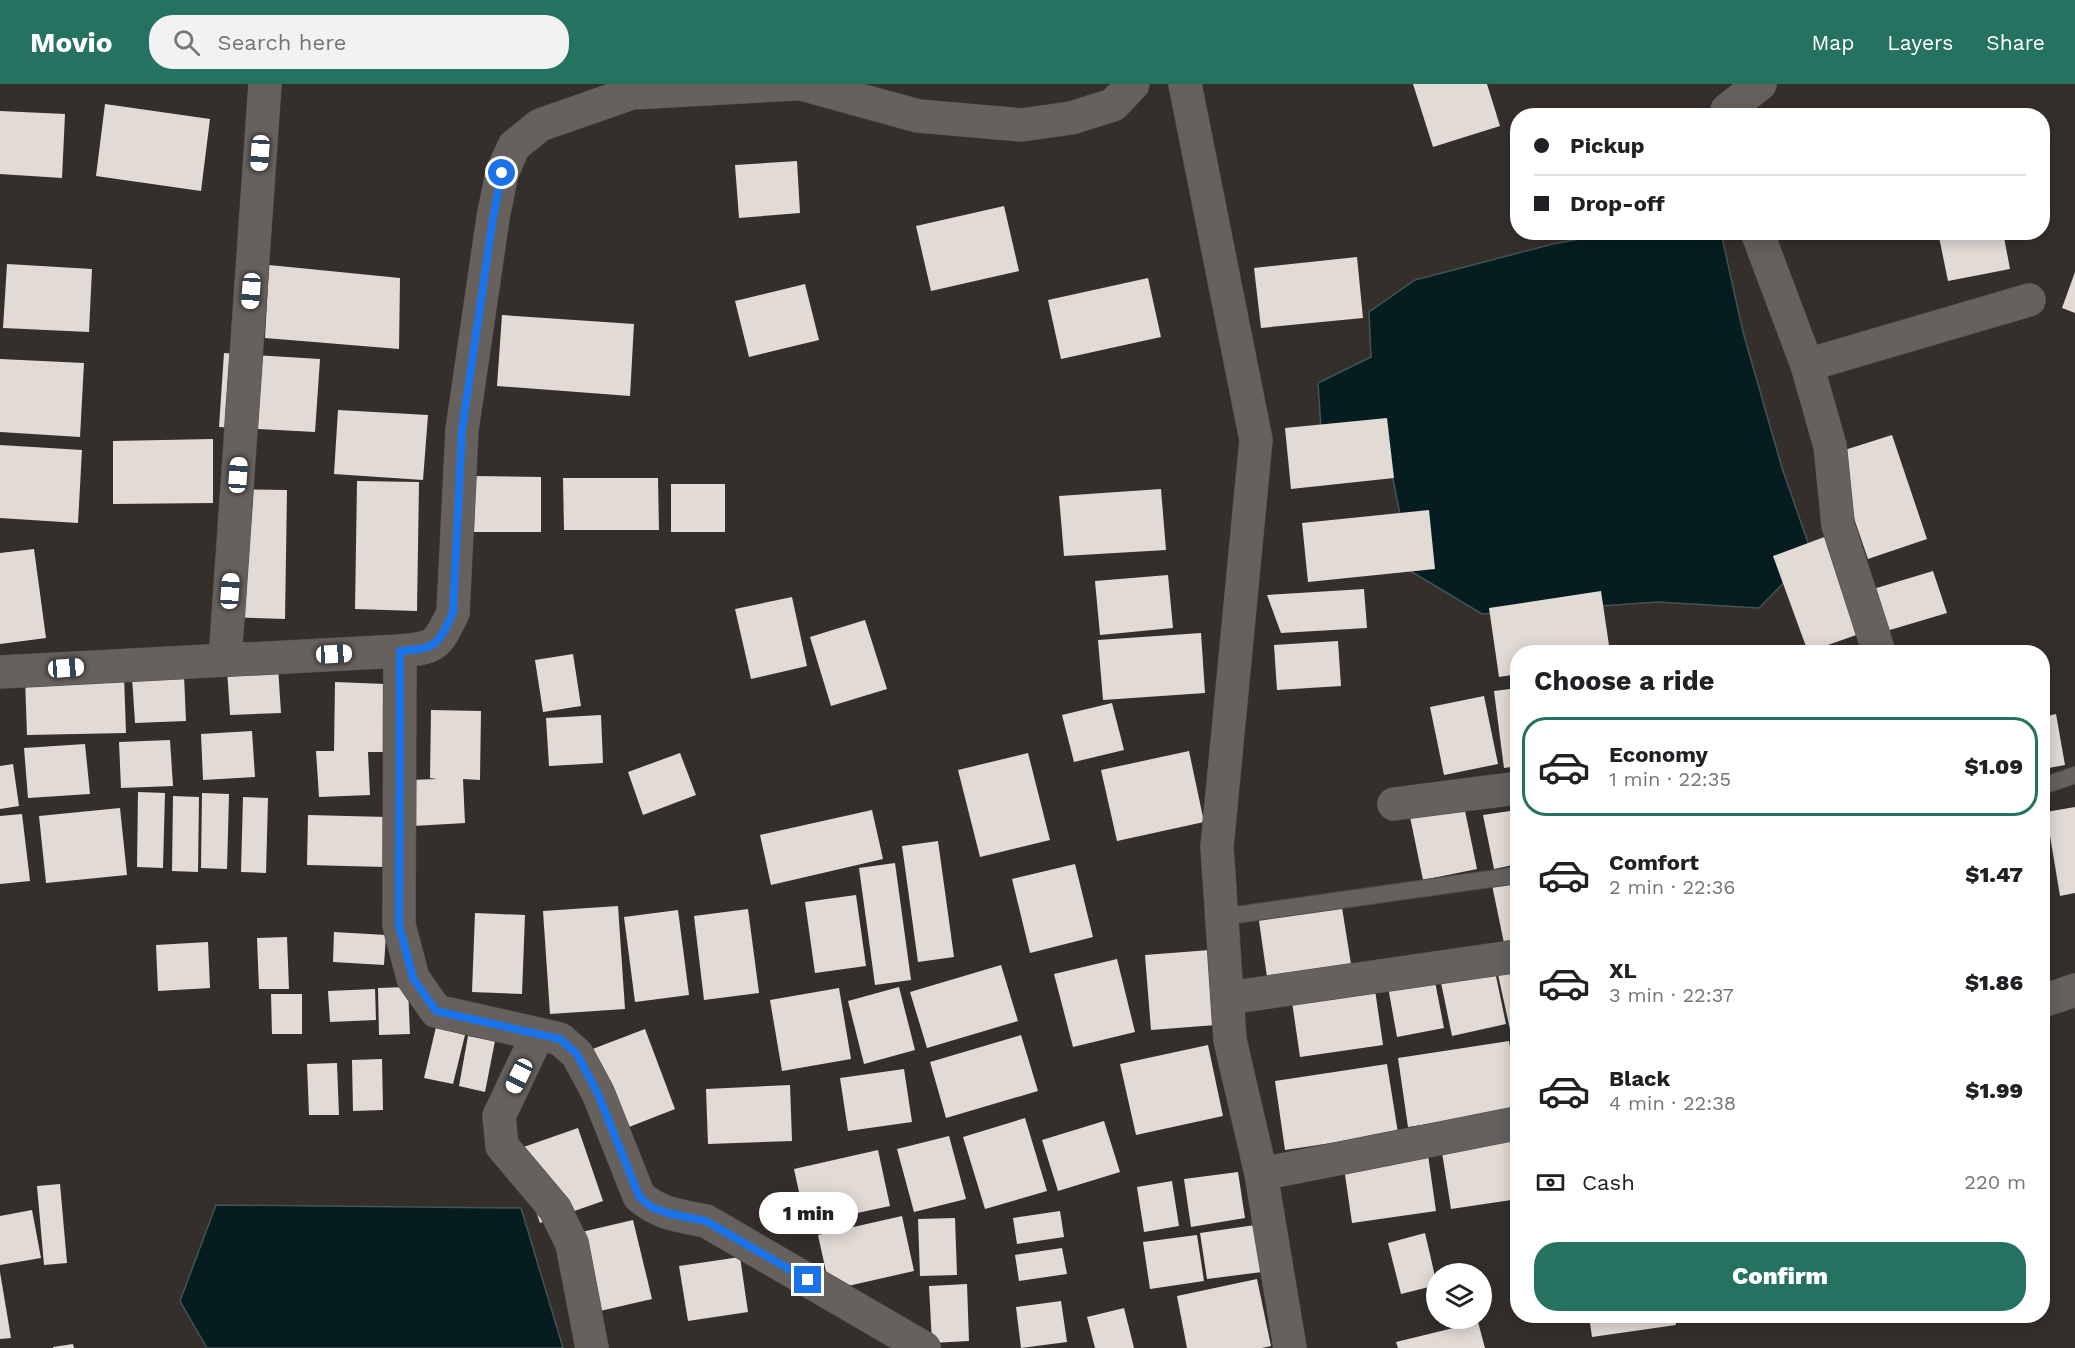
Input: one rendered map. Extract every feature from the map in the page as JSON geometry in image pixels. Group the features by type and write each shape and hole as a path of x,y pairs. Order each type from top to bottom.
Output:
{"street":[{"path":"225,660 265,84"},
{"path":"0,672 400,651 425,649 433,644 441,638 453,613 462,430 493,218 502,173 514,146 540,125 631,88 794,84"},
{"path":"802,84 918,116 1022,125 1071,118 1113,105 1133,84"},
{"path":"1185,84 1256,440 1217,847 1230,1040 1261,1174 1290,1348"},
{"path":"1730,108 1760,84"},
{"path":"1760,240 1807,365 1830,446 1838,525 1877,645"},
{"path":"1807,365 2029,300"},
{"path":"400,651 399,925 413,978 436,1011 560,1039 577,1054 598,1094 639,1196 651,1207 667,1213 706,1221 924,1348"},
{"path":"1394,804 1510,789"},
{"path":"1228,998 1510,957"},
{"path":"2050,999 2075,990"},
{"path":"538,1034 499,1116 502,1146 555,1209 572,1244 592,1348"},
{"path":"1261,1174 1510,1125"}],"lane":[{"path":"2050,784 2075,775"},
{"path":"1222,917 1510,876"}],"water":[{"path":"1574,240 1723,240 1743,332 1782,468 1812,554 1759,608 1658,602 1482,614 1412,572 1389,460 1321,428 1318,383 1371,357 1369,312 1415,280"},
{"path":"216,1205 521,1208 563,1348 207,1348 180,1301"}],"building":[{"path":"1413,84 1487,84 1500,126 1433,147"},
{"path":"105,104 210,119 201,191 96,176"},
{"path":"0,111 65,114 62,178 0,174"},
{"path":"797,161 800,213 739,218 735,165"},
{"path":"1004,206 1019,271 931,291 916,226"},
{"path":"1940,240 2005,240 2010,269 1948,281"},
{"path":"1357,257 1363,318 1261,328 1254,268"},
{"path":"7,264 92,269 89,332 3,328"},
{"path":"269,265 400,278 399,349 265,338"},
{"path":"2075,272 2075,313 2062,308"},
{"path":"1148,278 1161,337 1061,359 1048,300"},
{"path":"805,284 819,340 749,357 735,301"},
{"path":"502,315 634,324 630,396 497,386"},
{"path":"224,353 320,359 315,432 219,427"},
{"path":"0,359 84,363 80,437 0,432"},
{"path":"338,410 428,415 423,480 334,474"},
{"path":"1387,418 1394,478 1291,489 1285,428"},
{"path":"1892,435 1927,539 1868,559 1832,454"},
{"path":"213,439 213,503 113,504 113,441"},
{"path":"0,445 82,450 78,523 0,518"},
{"path":"475,476 541,477 541,532 474,532"},
{"path":"563,478 658,478 659,530 564,530"},
{"path":"357,481 419,482 417,611 355,609"},
{"path":"671,484 725,484 725,532 671,532"},
{"path":"225,489 287,490 285,619 224,617"},
{"path":"1161,489 1166,550 1064,556 1059,496"},
{"path":"1429,510 1435,569 1308,582 1302,523"},
{"path":"1827,536 1862,633 1828,645 1805,645 1773,556"},
{"path":"34,549 46,638 0,644 0,553"},
{"path":"1933,571 1947,613 1873,635 1860,593"},
{"path":"1168,575 1173,628 1100,635 1095,581"},
{"path":"1364,589 1367,628 1281,633 1267,595"},
{"path":"1601,591 1609,645 1510,645 1510,675 1499,677 1489,608"},
{"path":"792,597 807,666 751,679 735,609"},
{"path":"865,620 887,689 831,706 810,637"},
{"path":"1201,633 1205,693 1103,700 1098,640"},
{"path":"1338,641 1341,686 1277,690 1274,645"},
{"path":"573,654 581,706 543,712 535,660"},
{"path":"278,667 281,713 230,715 227,669"},
{"path":"184,675 186,721 135,723 132,677"},
{"path":"124,676 126,733 27,735 25,678"},
{"path":"335,682 385,684 384,752 368,752 370,795 319,797 316,751 334,751"},
{"path":"1510,689 1510,767 1504,768 1494,691"},
{"path":"1484,696 1498,764 1444,775 1430,707"},
{"path":"1112,703 1124,750 1074,762 1062,715"},
{"path":"431,710 481,711 480,780 463,779 465,823 413,826 411,780 437,779 430,778"},
{"path":"2056,714 2065,765 2050,768 2050,715"},
{"path":"601,715 603,763 549,766 546,718"},
{"path":"252,731 255,777 203,780 201,734"},
{"path":"170,740 173,786 121,788 119,742"},
{"path":"85,744 90,794 28,798 24,748"},
{"path":"1189,751 1204,822 1117,841 1101,770"},
{"path":"680,753 696,795 643,815 628,772"},
{"path":"1028,753 1050,840 980,857 958,770"},
{"path":"13,764 19,806 0,809 0,766"},
{"path":"138,792 165,793 163,868 137,867"},
{"path":"202,793 229,794 227,869 201,868"},
{"path":"173,796 199,797 198,872 172,871"},
{"path":"243,797 268,798 266,873 241,872"},
{"path":"1463,801 1477,869 1423,880 1409,812"},
{"path":"2075,807 2075,893 2060,896 2050,836 2050,811"},
{"path":"120,808 127,875 46,883 39,816"},
{"path":"872,810 883,859 771,885 760,835"},
{"path":"1510,811 1510,866 1494,869 1483,815"},
{"path":"22,814 30,881 0,884 0,816"},
{"path":"308,815 387,817 386,867 307,865"},
{"path":"938,841 954,957 918,962 902,846"},
{"path":"895,863 911,980 875,985 859,868"},
{"path":"1075,864 1093,937 1030,953 1012,879"},
{"path":"1510,876 1510,947 1505,948 1491,880"},
{"path":"856,895 866,966 815,973 805,902"},
{"path":"1340,895 1351,964 1267,977 1257,907"},
{"path":"618,906 625,1009 550,1014 543,911"},
{"path":"748,909 759,993 704,1000 694,916"},
{"path":"678,910 689,995 635,1002 624,917"},
{"path":"475,913 525,915 522,994 472,992"},
{"path":"334,932 386,935 384,965 333,962"},
{"path":"287,937 289,989 259,989 257,938"},
{"path":"208,942 210,988 158,991 156,945"},
{"path":"1210,950 1216,1025 1151,1030 1145,955"},
{"path":"1492,957 1506,1024 1452,1036 1438,968"},
{"path":"1510,958 1510,1029 1495,961"},
{"path":"1117,959 1135,1032 1073,1047 1054,974"},
{"path":"1431,961 1444,1028 1397,1037 1385,970"},
{"path":"1001,965 1018,1021 927,1048 910,992"},
{"path":"1373,976 1383,1045 1300,1057 1290,988"},
{"path":"408,987 410,1034 379,1035 378,988"},
{"path":"899,987 915,1050 864,1064 848,1001"},
{"path":"839,988 851,1059 782,1071 770,1000"},
{"path":"375,989 376,1020 330,1022 328,991"},
{"path":"271,994 302,994 302,1034 272,1034"},
{"path":"436,1027 465,1035 453,1084 424,1078"},
{"path":"645,1029 675,1109 624,1129 590,1050"},
{"path":"1021,1035 1038,1091 946,1118 930,1062"},
{"path":"468,1036 495,1041 485,1092 459,1086"},
{"path":"1509,1041 1510,1112 1408,1127 1398,1058"},
{"path":"1208,1045 1223,1116 1136,1135 1120,1064"},
{"path":"382,1059 383,1110 353,1111 352,1060"},
{"path":"337,1063 339,1115 309,1115 307,1064"},
{"path":"1387,1064 1398,1133 1285,1150 1275,1081"},
{"path":"904,1069 912,1122 848,1131 840,1078"},
{"path":"790,1085 792,1141 708,1144 706,1089"},
{"path":"1025,1118 1047,1191 985,1209 963,1137"},
{"path":"1104,1121 1120,1172 1058,1191 1042,1140"},
{"path":"578,1128 603,1201 540,1223 515,1150"},
{"path":"1510,1129 1510,1200 1451,1209 1440,1140"},
{"path":"949,1136 966,1199 914,1212 897,1149"},
{"path":"1426,1141 1436,1211 1352,1223 1342,1154"},
{"path":"878,1150 890,1206 806,1224 794,1169"},
{"path":"1238,1172 1245,1218 1191,1227 1184,1179"},
{"path":"1172,1181 1179,1226 1144,1232 1137,1187"},
{"path":"60,1184 67,1263 44,1265 37,1186"},
{"path":"32,1210 41,1258 0,1265 0,1216"},
{"path":"1060,1211 1064,1237 1017,1244 1013,1218"},
{"path":"902,1216 914,1271 830,1290 818,1235"},
{"path":"955,1218 957,1275 920,1276 918,1219"},
{"path":"633,1220 652,1299 574,1317 556,1238"},
{"path":"1255,1225 1262,1272 1207,1279 1200,1233"},
{"path":"1425,1233 1432,1263 1426,1263 1426,1288 1401,1294 1388,1243"},
{"path":"1197,1235 1204,1281 1150,1289 1143,1242"},
{"path":"1062,1248 1067,1274 1019,1281 1015,1255"},
{"path":"740,1257 748,1312 688,1321 679,1266"},
{"path":"0,1272 11,1338 0,1339"},
{"path":"1257,1279 1271,1346 1187,1348 1177,1296"},
{"path":"967,1284 969,1341 932,1343 929,1286"},
{"path":"1061,1301 1067,1342 1021,1348 1016,1307"},
{"path":"1124,1308 1134,1348 1095,1348 1087,1317"},
{"path":"1590,1323 1676,1323 1676,1325 1592,1337"},
{"path":"1449,1329 1480,1329 1485,1348 1398,1348 1396,1342"},
{"path":"73,1344 74,1348 53,1348 53,1347"}],"route":[{"path":"502,173 493,218 462,430 453,613 441,638 425,649 400,651 399,925 413,978 436,1011 560,1039 577,1054 592,1082 639,1196 651,1207 667,1213 706,1221 808,1280"}]}
